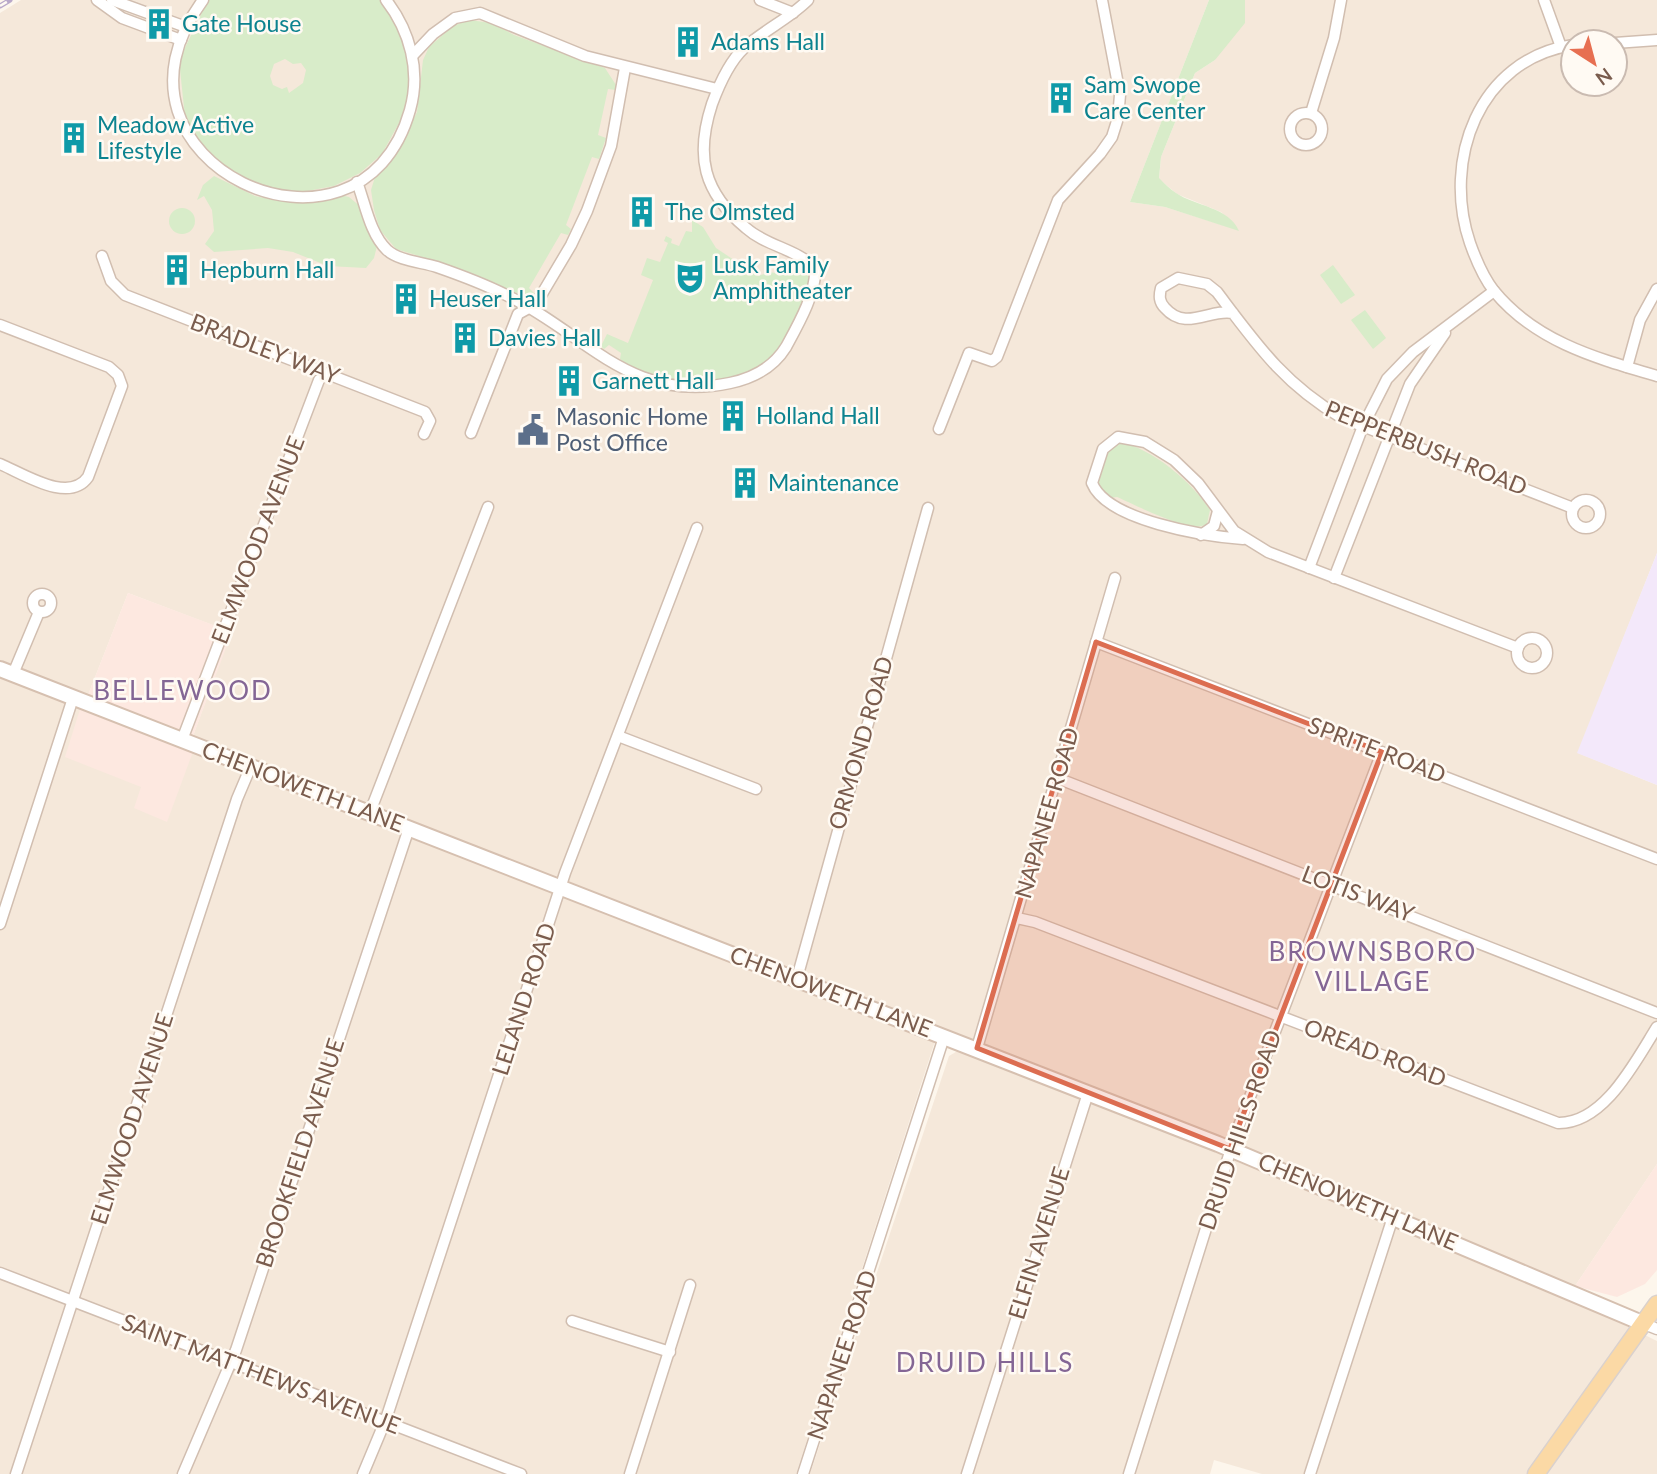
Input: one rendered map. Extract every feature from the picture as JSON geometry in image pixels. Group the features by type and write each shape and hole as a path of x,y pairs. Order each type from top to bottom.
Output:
{"main road":[{"name":"CHENOWETH LANE","path":"6,672 977,1048 1230,1149 1650,1326"},
{"path":"1536,1474 1650,1326 1657,1304"}],"street":[{"path":"98,0 105,0"},
{"path":"98,0 131,21 177,39"},
{"path":"112,0 186,27"},
{"path":"203,0 177,39 174,68 180,115 195,144 212,165 240,184 280,197 324,194 357,182 383,161 407,123 413,101 413,55 407,36 388,1"},
{"path":"760,0 793,13"},
{"path":"357,182 374,230 388,251 495,290 529,307 612,362 640,377 668,386 700,388 743,381 760,374 780,357 816,279 815,268 809,262 759,238 743,226 714,192 706,176 702,148 717,89 745,47 808,0"},
{"path":"939,429 969,353 992,361 997,357 1058,200 1112,137 1120,95 1102,0"},
{"path":"1311,113 1331,50 1341,0"},
{"path":"1544,0 1559,41"},
{"path":"413,55 433,34 455,19 480,13 562,48 625,68 717,89"},
{"path":"1629,42 1657,40"},
{"path":"1559,48 1528,61 1499,83 1476,113 1463,146 1459,182 1466,230 1475,256 1494,291 1514,311 1555,340 1599,360 1657,376"},
{"path":"471,433 518,314 536,304 554,276 587,212 611,146 625,68"},
{"name":"BRADLEY WAY","path":"102,256 111,281 125,295 425,412 429,421 424,434"},
{"name":"PEPPERBUSH ROAD","path":"1233,313 1184,319 1162,306 1159,296 1161,288 1178,278 1199,282 1217,292 1281,373 1309,399 1363,426 1573,508"},
{"path":"1627,367 1640,320 1657,289"},
{"path":"1309,568 1363,426 1377,396 1397,365 1494,291"},
{"path":"1334,578 1410,384 1452,324"},
{"path":"0,325 109,367 118,375 121,389 88,477 81,485 67,490 0,464"},
{"name":"ELMWOOD AVENUE","path":"182,740 319,380"},
{"path":"1243,539 1186,471 1153,446 1130,437 1118,437 1103,449 1092,475 1092,483 1100,498 1174,529 1200,536 1243,539 1334,578 1518,648"},
{"path":"370,812 488,508"},
{"name":"ORMOND ROAD","path":"797,978 928,508"},
{"path":"1200,536 1214,526 1218,511"},
{"name":"LELAND ROAD","path":"363,1474 385,1422 561,887 696,528"},
{"name":"NAPANEE ROAD","path":"977,1048 1115,578"},
{"path":"6,672 38,612"},
{"name":"SPRITE ROAD","path":"1096,642 1657,859"},
{"path":"0,924 73,698"},
{"path":"618,736 756,789"},
{"name":"DRUID HILLS ROAD","path":"1129,1474 1230,1149 1382,752"},
{"name":"ELMWOOD AVENUE","path":"16,1474 237,799 251,766"},
{"name":"LOTIS WAY","path":"1057,778 1657,1013"},
{"name":"BROOKFIELD AVENUE","path":"183,1474 231,1363 409,828"},
{"name":"OREAD ROAD","path":"1017,918 1280,1016 1543,1119 1565,1123 1583,1119 1598,1110 1657,1027"},
{"name":"NAPANEE ROAD","path":"803,1474 944,1037"},
{"name":"ELFIN AVENUE","path":"967,1474 1088,1093"},
{"path":"1310,1474 1393,1217"},
{"name":"SAINT MATTHEWS AVENUE","path":"0,1273 385,1422 494,1469 522,1474"},
{"path":"630,1474 690,1285"},
{"path":"572,1321 670,1352"}],"highlighted area":[{"path":"1096,642 1382,752 1230,1149 977,1048"}],"shaded area":[{"path":"21,0 1209,0 1130,202 1165,207 1238,230 1221,212 1177,194 1159,179 1161,157 1195,73 1215,60 1245,0 1657,0 1657,553 1578,753 1657,785 1657,1164 1575,1286 721,942 193,736 231,632 128,593 88,695 0,663 0,13"},
{"path":"1657,553 1657,785 1577,753"},
{"path":"128,593 232,632 193,736 88,695"},
{"path":"0,674 932,1037 935,1041 796,1474 0,1474 0,1279 157,1339 161,1330 0,1269"},
{"path":"81,706 194,749 167,822 134,808 141,787 65,757"},
{"path":"961,1049 1294,1180 1596,1311 1657,1341 1657,1474 1262,1474 1214,1460 1210,1474 810,1474 949,1056"},
{"path":"1657,1164 1657,1270 1645,1284 1617,1297 1575,1286"}],"green space":[{"path":"208,0 382,0 391,11 407,46 411,84 405,112 382,154 360,173 334,186 297,193 259,188 210,157 185,117 179,60","holes":["285,59 293,64 301,63 306,70 303,83 289,93 287,87 282,89 273,85 270,76 274,64"]},
{"path":"1209,0 1245,0 1245,23 1215,60 1195,73 1161,157 1159,178 1184,197 1228,217 1239,231 1165,207 1130,202"},
{"path":"469,20 492,23 514,35 605,68 616,85 616,90 608,89 598,135 606,138 599,159 592,157 566,225 571,229 568,235 561,233 529,288 535,294 529,298 445,264 396,249 380,230 374,210 371,190 375,177 399,149 417,112 423,60 429,47 453,26"},
{"path":"214,176 255,196 279,201 306,202 340,195 349,197 361,207 377,246 374,258 366,268 328,266 293,252 268,248 214,252 205,244 214,231 212,210 204,196 197,200 203,185"},
{"path":"182,208 191,212 195,221 191,230 182,234 173,230 169,221 173,212"},
{"path":"692,220 703,227 716,248 758,276 801,269 810,273 804,299 792,327 772,358 750,373 713,383 693,384 653,376 620,359 621,353 609,345 604,349 601,346 607,334 628,343 653,280 641,275 647,258 660,262 668,243 664,241 666,236 672,239 671,243 679,246 686,231 692,232"},
{"path":"1333,265 1355,295 1341,304 1320,275"},
{"path":"1365,310 1386,338 1373,349 1351,320"},
{"path":"1119,442 1132,445 1158,459 1193,488 1210,510 1207,524 1189,526 1117,497 1109,498 1096,484 1104,452"}],"railway":[{"path":"0,6 10,0"}],"place":[{"name":"Gate House","path":"159,24"},
{"name":"Adams Hall","path":"688,42"},
{"name":"Sam Swope Care Center","path":"1061,98"},
{"name":"Meadow Active Lifestyle","path":"74,138"},
{"name":"The Olmsted","path":"642,212"},
{"name":"Hepburn Hall","path":"177,270"},
{"name":"Lusk Family Amphitheater","path":"690,278"},
{"name":"Heuser Hall","path":"406,299"},
{"name":"Davies Hall","path":"465,338"},
{"name":"Garnett Hall","path":"569,381"},
{"name":"Holland Hall","path":"733,416"},
{"name":"Masonic Home Post Office","path":"533,430"},
{"name":"Maintenance","path":"745,483"}],"district":[{"name":"BELLEWOOD","path":"183,691"},
{"name":"BROWNSBORO VILLAGE","path":"1373,967"},
{"name":"DRUID HILLS","path":"985,1363"}]}
